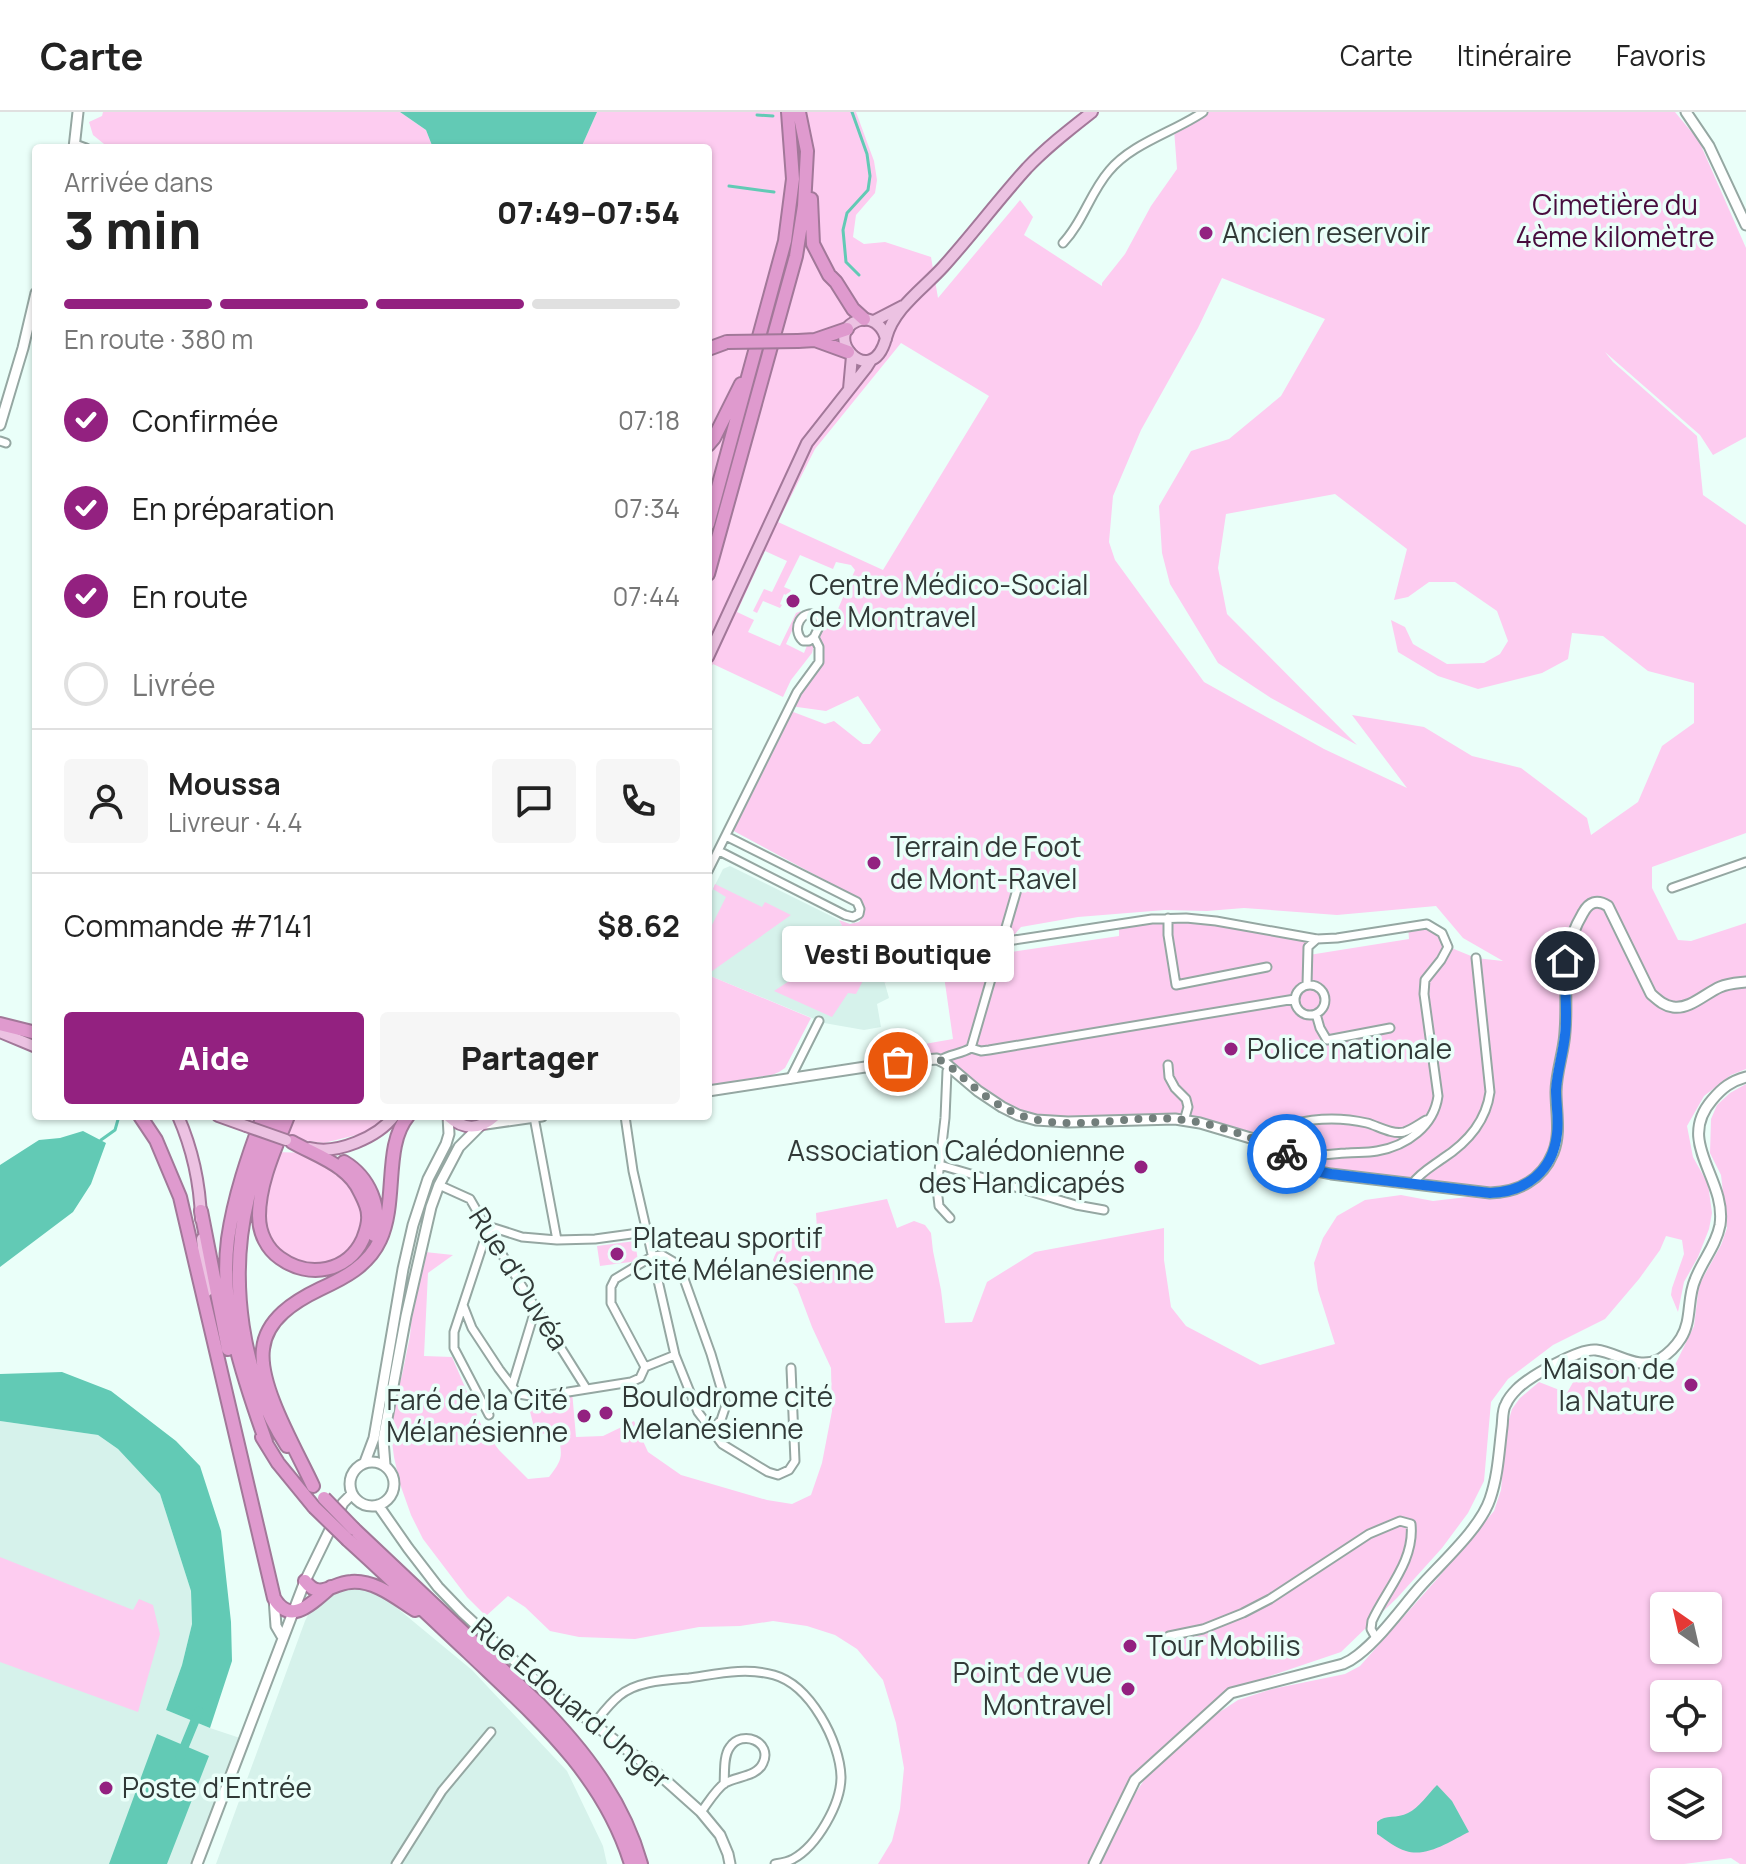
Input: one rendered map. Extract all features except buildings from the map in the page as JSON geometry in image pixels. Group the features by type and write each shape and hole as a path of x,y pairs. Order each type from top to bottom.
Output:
{"highway":[{"path":"712,509 785,241 793,179 788,112"},
{"path":"799,112 807,151 813,244 829,275 853,309 869,320"},
{"path":"712,560 796,256 804,206 807,151"},
{"path":"712,346 727,342 815,340 847,329"},
{"path":"815,340 850,354"},
{"path":"712,440 752,363"},
{"path":"0,1024 32,1032"},
{"path":"143,1120 156,1140 180,1197 274,1598 283,1610 293,1613 331,1587"},
{"path":"262,1120 235,1205 228,1241 227,1272 229,1308 242,1374 266,1442"},
{"path":"274,1120 248,1198 239,1250 240,1294 253,1372 265,1406 313,1486"},
{"path":"287,1120 263,1186 259,1217 262,1234 271,1250 283,1260 296,1267 322,1271 352,1256 360,1245 369,1213 357,1187 341,1169 289,1141"},
{"path":"319,1502 273,1400 264,1372 263,1348 272,1325 280,1315 300,1299 348,1276 373,1252 390,1204 394,1144 405,1120"},
{"path":"314,1292 364,1251 372,1241 377,1218 374,1200 359,1173 318,1150"},
{"path":"201,1211 220,1314 238,1386 252,1419 278,1463 567,1750 589,1777 612,1816 631,1864"},
{"path":"351,1534 566,1731 605,1783 641,1864"},
{"path":"305,1581 311,1589 319,1592 350,1582 367,1583 385,1591 444,1630"}],"main road":[{"path":"712,648 807,443 871,360 882,352 892,323 904,306 943,267 1028,167 1059,137 1092,112"},
{"path":"849,389 850,354 844,341 847,329 854,322 869,320 904,306"},
{"path":"869,320 882,328 886,339"},
{"path":"850,354 857,359 871,360"},
{"path":"0,1032 32,1045"},
{"path":"180,1120 187,1137 201,1211 209,1314"},
{"path":"229,1120 318,1150 353,1143 370,1136 391,1120"},
{"path":"454,1120 462,1125 483,1125 490,1120"}],"street":[{"path":"74,144 78,112"},
{"path":"1063,243 1073,233 1111,168 1124,157 1203,112"},
{"path":"1686,112 1709,146 1746,225"},
{"path":"0,425 32,310"},
{"path":"712,864 797,692 819,662 819,647 814,637"},
{"path":"719,851 845,915 853,917 859,914 857,902 726,836"},
{"path":"1672,888 1746,862"},
{"path":"940,1060 971,1048 1018,886"},
{"path":"712,1090 898,1062 940,1060 1002,1107 1036,1120 1175,1119 1264,1142 1321,1172 1490,1193 1507,1192 1529,1183 1548,1163 1555,1150 1558,1133 1556,1091 1565,1033 1564,979 1568,946 1586,907 1595,901 1608,906 1651,994 1661,1003 1683,1008 1718,988 1746,982"},
{"path":"1001,942 1168,918 1216,921 1317,939 1427,924 1442,933 1448,947 1425,980 1424,994 1438,1096 1432,1118 1411,1138 1378,1151 1295,1158"},
{"path":"1168,918 1176,985 1267,967"},
{"path":"1307,985 1308,947 1317,939"},
{"path":"1412,1184 1472,1134 1488,1107 1490,1092 1476,958"},
{"path":"1307,985 1317,987 1326,998 1323,1008 1316,1014 1301,1013 1296,1004 1299,990 1307,985"},
{"path":"971,1048 989,1050 1295,999"},
{"path":"1316,1014 1327,1040 1390,1028"},
{"path":"790,1079 819,1021"},
{"path":"1168,1065 1169,1077 1186,1099 1188,1107 1184,1121"},
{"path":"950,1067 947,1071 937,1188 939,1206 950,1218"},
{"path":"1094,1864 1135,1780 1231,1693 1343,1664 1357,1657 1376,1638 1489,1504 1495,1484 1504,1406 1517,1389 1581,1351 1597,1350 1641,1364 1652,1363 1666,1355 1681,1339 1694,1281 1713,1246 1721,1210 1716,1186 1701,1150 1700,1117 1720,1091 1734,1080 1746,1077"},
{"path":"1264,1142 1284,1128 1310,1121 1352,1120 1394,1132 1405,1132 1432,1118"},
{"path":"365,1462 374,1438 413,1225 428,1179 446,1144 448,1120"},
{"path":"385,1465 375,1461 365,1462 350,1477 352,1494 363,1504 378,1505 394,1490 393,1476 385,1465 383,1440 424,1230 439,1185 459,1147 483,1125 513,1120"},
{"path":"532,1120 557,1240"},
{"path":"626,1120 633,1171 675,1355 698,1412 722,1444 778,1475 789,1470 795,1461 791,1368"},
{"path":"940,1165 1076,1205 1104,1210"},
{"name":"Rue d'Ouvéa","path":"439,1185 470,1199 586,1388"},
{"path":"489,1415 454,1348 454,1332 488,1229 522,1237 557,1240 595,1239 646,1232"},
{"path":"645,1367 611,1303 611,1287 615,1279 653,1256 662,1255 679,1265 726,1405 721,1420 712,1429"},
{"path":"463,1305 472,1328 518,1394 537,1397 631,1382 640,1378 645,1367 675,1355"},
{"path":"512,1386 536,1307"},
{"path":"197,1864 305,1581 343,1503 352,1494"},
{"name":"Rue Edouard Unger","path":"378,1505 438,1587 462,1612 535,1680 663,1778 701,1812 720,1835 730,1864"},
{"path":"1169,1636 1203,1629 1243,1613 1270,1599 1369,1534 1400,1521 1411,1524 1407,1557 1372,1621 1371,1629 1376,1638"},
{"path":"274,1598 276,1626 283,1638"},
{"path":"594,1724 623,1692 659,1681 747,1670 776,1675 793,1684 809,1699 824,1722 836,1751 841,1776 839,1794 830,1815 811,1844 793,1859 775,1864"},
{"path":"396,1864 442,1791 491,1732"},
{"path":"701,1812 724,1784 759,1769 764,1762 765,1751 759,1742 749,1737 731,1745 724,1784"}],"shaded area":[{"path":"400,112 597,112 583,144 431,144 426,130"},
{"path":"730,866 839,920 861,961 877,956 889,998 877,1004 881,1027 864,1030 824,1023 712,977 712,891 723,869"},
{"path":"83,1131 106,1143 91,1184 73,1212 0,1267 0,1165 39,1140"},
{"path":"62,1372 111,1391 176,1441 200,1466 221,1531 231,1622 232,1661 210,1728 166,1710 192,1624 191,1591 160,1494 118,1449 98,1435 0,1421 0,1374"},
{"path":"0,1421 98,1435 118,1449 160,1494 191,1591 192,1624 166,1710 246,1740 197,1864 0,1864"},
{"path":"353,1586 374,1589 472,1670 567,1771 603,1846 607,1864 216,1864 305,1621 313,1605 331,1591"},
{"path":"157,1734 209,1756 167,1864 109,1864"},
{"path":"1437,1785 1452,1801 1469,1832 1439,1847 1414,1853 1399,1848 1377,1834 1377,1822 1412,1811"}],"green space":[{"path":"103,112 400,112 426,130 431,144 104,144 93,135 89,122 102,116"},
{"name":"Cimetière du 4ème kilomètre","path":"597,112 856,112 874,161 877,180 875,193 856,215 853,237 864,244 885,242 931,257 938,298 1020,200 1033,217 1024,235 1102,286 1177,169 1174,129 1203,112 1675,112 1699,141 1746,248 1746,437 1713,455 1700,435 1605,352 1697,436 1703,495 1746,525 1746,833 1652,867 1652,888 1678,940 1691,941 1746,923 1746,1069 1731,1075 1704,1096 1687,1126 1693,1157 1708,1184 1712,1213 1709,1229 1684,1282 1678,1312 1671,1295 1684,1254 1682,1240 1666,1236 1639,1279 1605,1319 1553,1345 1508,1379 1491,1402 1484,1481 1468,1513 1442,1548 1397,1598 1341,1652 1229,1690 1134,1775 1126,1808 1144,1780 1209,1719 1238,1700 1272,1689 1345,1674 1360,1666 1494,1511 1501,1490 1506,1430 1512,1409 1539,1382 1567,1393 1586,1359 1639,1381 1650,1382 1661,1380 1676,1363 1694,1326 1699,1285 1727,1228 1721,1175 1710,1153 1711,1119 1717,1105 1746,1084 1746,1864 1731,1858 1684,1864 878,1864 892,1841 900,1809 904,1768 896,1723 883,1680 857,1649 835,1635 807,1626 773,1621 699,1627 635,1639 579,1637 550,1631 525,1607 508,1596 486,1616 467,1597 423,1539 411,1515 400,1484 390,1427 410,1336 414,1291 425,1252 453,1255 428,1273 424,1356 452,1357 483,1429 528,1479 549,1477 561,1451 559,1439 535,1431 526,1396 572,1391 576,1437 603,1436 634,1421 648,1452 681,1475 767,1500 792,1504 811,1495 822,1463 832,1411 831,1368 797,1287 773,1260 785,1241 817,1229 816,1213 887,1199 897,1228 914,1221 925,1225 931,1233 945,1323 972,1322 987,1282 1035,1252 1164,1228 1164,1260 1171,1307 1186,1326 1260,1365 1335,1344 1318,1290 1314,1263 1323,1238 1337,1216 1365,1200 1401,1195 1433,1201 1484,1195 1346,1177 1200,1123 1068,1122 1018,1115 945,1063 898,1062 896,1049 953,1039 941,955 896,963 885,983 877,956 862,962 866,975 856,994 848,993 832,1017 774,991 850,941 839,920 850,924 859,922 864,914 865,908 860,899 730,829 788,710 825,724 834,721 863,744 870,744 881,730 858,696 826,711 790,706 819,662 816,641 825,624 831,625 855,570 851,565 836,562 833,569 800,555 784,587 791,590 788,596 784,594 780,608 763,601 757,613 753,611 764,589 772,592 787,561 765,551 737,612 754,620 748,632 780,646 796,613 801,611 786,644 804,653 808,643 814,645 783,697 712,666 712,144 583,144","holes":["1222,278 1325,319 1281,396 1229,439 1191,451 1159,506 1162,553 1170,584 1218,663 1271,698 1357,745 1227,614 1218,568 1226,514 1335,494 1407,549 1394,600 1408,597 1429,582 1455,582 1497,611 1508,641 1500,654 1484,663 1447,664 1413,644 1405,627 1391,620 1398,652 1438,676 1478,689 1542,673 1568,659 1572,633 1603,636 1648,671 1694,683 1694,723 1662,746 1638,802 1591,835 1587,818 1521,768 1472,756 1424,727 1352,715 1407,788 1324,749 1204,682 1115,560 1109,542 1113,496 1141,430","901,343 989,396 883,570 778,522 815,449","1436,906 1463,938 1503,961 1476,958 1449,947 1438,931 1423,925 1408,926 1409,939 1309,955 1308,947 1317,939 1186,918 1119,924 1119,936 998,954 1001,942 1009,941 1021,927 1078,917 1244,908 1337,915"]},
{"path":"715,884 762,907 765,902 791,915 712,971 712,925 726,897 713,889"},
{"path":"712,977 811,1018 785,1068 772,1075 712,1084"},
{"path":"243,1120 384,1120 360,1134 324,1143 296,1139"},
{"path":"274,1152 313,1153 357,1187 366,1231 337,1266 296,1267 262,1234 263,1186"},
{"name":"Plateau sportif Cité Mélanésienne","path":"635,1241 638,1261 600,1266 597,1246"},
{"path":"0,1557 133,1610 139,1599 153,1605 160,1634 138,1712 0,1662"}],"waterway":[{"path":"852,112 867,154 870,176 868,190 847,213 843,230 846,262 859,275"},
{"path":"757,115 773,116"},
{"path":"729,186 774,192"},
{"path":"101,1140 115,1130 118,1120"},
{"path":"180,1757 199,1711"}],"way so far":[{"path":"898,1062 940,1060 1002,1107 1036,1120 1175,1119 1237,1133 1287,1154"}],"place":[{"name":"Ancien reservoir","path":"1206,233"},
{"name":"Centre Médico-Social de Montravel","path":"793,601"},
{"name":"Terrain de Foot de Mont-Ravel","path":"874,863"},
{"name":"Police nationale","path":"1231,1049"},
{"name":"Vesti Boutique","path":"898,1062"},
{"name":"Association Calédonienne des Handicapés","path":"1141,1167"},
{"name":"Plateau sportif Cité Mélanésienne","path":"617,1254"},
{"name":"Maison de la Nature","path":"1691,1385"},
{"name":"Boulodrome cité Melanésienne","path":"606,1413"},
{"name":"Faré de la Cité Mélanésienne","path":"584,1416"},
{"name":"Tour Mobilis","path":"1130,1646"},
{"name":"Point de vue Montravel","path":"1128,1689"},
{"name":"Poste d'Entrée","path":"106,1788"}],"route":[{"path":"1287,1154 1321,1172 1346,1177 1490,1193 1507,1192 1529,1183 1548,1163 1555,1150 1558,1133 1556,1091 1565,1033 1565,961"}]}
